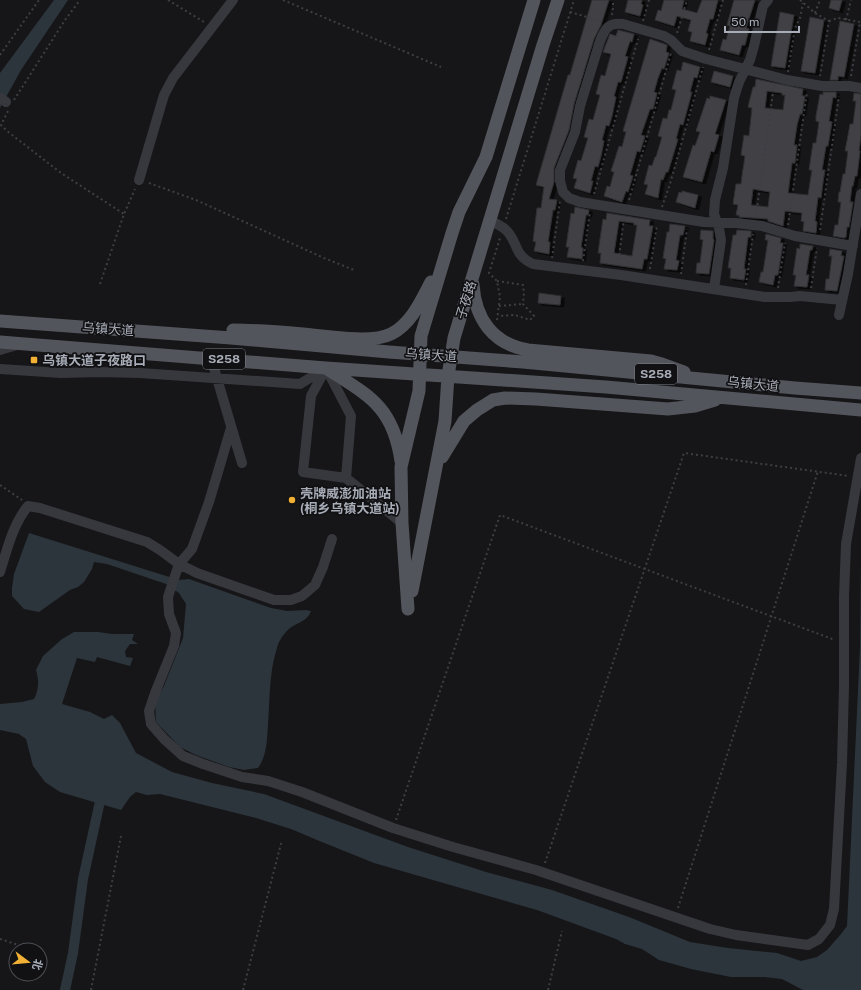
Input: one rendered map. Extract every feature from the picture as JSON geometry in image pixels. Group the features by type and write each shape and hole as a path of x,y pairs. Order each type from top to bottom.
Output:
{"main road":[{"path":"402,467 416,405 420,374 421,336 460,212 486,157 534,0"},
{"name":"子夜路","path":"402,523 408,609 445,422 448,376 454,338 558,0"},
{"path":"206,336 222,331 238,330 340,338 379,338 391,334 409,319 444,259"},
{"path":"473,277 476,302 485,323 501,340 519,348 651,361 698,378"},
{"name":"乌镇大道","path":"0,321 206,336 420,355 451,356 861,393"},
{"path":"158,354 160,333"},
{"name":"乌镇大道","path":"0,342 326,368 606,386 860,410"},
{"path":"326,368 365,393 375,402 386,416 394,430 402,467 402,523"},
{"path":"436,470 448,446 464,421 477,410 493,400 505,398 536,399 668,409 695,406 722,398"}],"street":[{"path":"139,180 164,95 173,78 233,0"},
{"path":"714,289 721,240 714,214 715,200 723,168 734,98 754,46 763,6 768,0"},
{"path":"853,246 795,236 767,227 688,220 580,202 569,198 563,192 560,181 560,170 575,132 580,106 600,41 604,31 611,24 623,24 664,36 671,40 673,44 682,51 745,70 787,80 861,88"},
{"path":"839,315 853,246 861,194"},
{"path":"490,221 503,228 511,237 524,260 533,264 680,283 765,297 800,296 842,300"},
{"path":"0,350 22,344"},
{"path":"211,358 242,463"},
{"path":"0,369 61,373 133,373 300,384 326,368"},
{"path":"326,368 311,396 303,472 346,478 402,523"},
{"path":"326,368 351,416 346,478"},
{"path":"232,428 210,502 192,549 178,564 168,597 170,614 176,633 174,646 149,711 151,724 182,756 242,777 268,781 302,792 393,828 453,847 542,872 710,929 736,935 808,945 819,939 830,925 834,909 842,763 846,544 861,458"},
{"path":"0,572 18,520 28,506 40,508 147,542 178,564 197,573 274,600 291,600 302,596 315,585 323,567 332,538"}],"path":[{"path":"0,55 39,0"},
{"path":"80,0 6,101 1,125 61,173 124,214"},
{"path":"168,0 212,27"},
{"path":"283,0 441,67"},
{"path":"493,333 498,316 500,297 497,281 489,273 574,0"},
{"path":"570,12 611,24 613,0"},
{"path":"582,270 591,203 649,0"},
{"path":"616,274 625,209 631,194 673,44 687,0"},
{"path":"648,279 659,215 672,176 723,0"},
{"path":"800,0 815,13 829,21 838,18 860,22 845,86 818,240 810,297"},
{"path":"815,13 820,0"},
{"path":"846,20 852,0"},
{"path":"787,80 795,28 800,18 804,3"},
{"path":"777,297 814,84 829,21"},
{"path":"745,294 775,77"},
{"path":"100,284 124,214 139,180 196,200 354,270"},
{"path":"551,266 559,203 563,192"},
{"path":"680,283 688,220"},
{"path":"497,281 523,285 523,304 534,316 530,320 516,315 498,316"},
{"path":"499,306 523,304"},
{"path":"542,872 684,453 858,477"},
{"path":"675,918 818,471"},
{"path":"0,485 28,506"},
{"path":"393,828 500,515 844,643"},
{"path":"91,990 121,836"},
{"path":"243,990 282,840"},
{"path":"548,990 562,931"}],"shaded area":[{"path":"54,0 68,0 21,70 0,108 0,73"},
{"path":"29,533 179,580 189,579 271,608 287,611 311,611 303,621 289,629 279,642 274,657 271,676 266,747 258,768 244,770 229,767 196,755 180,747 156,722 155,701 164,686 183,638 186,604 179,593 166,584 107,564 94,562 92,569 84,582 78,587 70,590 39,612 24,609 12,596 12,588 14,574"},
{"path":"861,561 861,990 803,990 782,979 764,977 731,977 691,969 659,960 642,949 625,944 616,939 537,910 374,863 291,829 256,818 160,794 147,795 136,792 130,797 121,810 60,792 45,782 33,766 26,739 19,734 0,730 0,704 22,702 34,699 38,684 36,670 43,656 62,639 74,632 134,634 132,640 138,644 130,644 125,651 126,657 133,658 130,666 97,657 95,662 77,658 62,704 90,712 104,719 112,715 120,723 136,753 172,772 212,783 264,794 408,847 486,872 552,890 629,917 690,942 777,953 801,961 817,957 827,950 847,926 860,647"}],"building":[{"path":"592,0 609,0 601,25 594,39 574,104 569,130 554,168 554,182 549,199 557,200 555,210 553,210 548,242 550,242 549,254 534,251 536,242 533,241 537,208 541,208 544,187 536,185 568,75 570,75"},
{"path":"628,0 642,0 641,4 643,5 640,16 625,12"},
{"path":"664,0 684,0 682,9 697,13 702,0 718,0 713,19 710,19 706,33 708,34 705,45 690,41 692,32 688,31 691,20 677,16 674,26 655,20 658,10 661,11"},
{"path":"734,0 755,0 746,28 749,29 745,45 742,45 739,55 720,50 723,39 726,40 730,26 727,25"},
{"path":"831,0 842,0 839,11 829,8"},
{"path":"780,12 794,15 785,68 771,66"},
{"path":"810,17 824,20 815,73 801,71"},
{"path":"840,21 854,24 844,77 838,76 838,80 830,80"},
{"path":"618,30 634,34 625,56 628,57 621,82 618,82 614,96 616,97 612,116 609,126 606,125 602,140 604,141 601,156 598,167 595,166 591,181 593,181 590,193 574,188 577,179 573,178 578,160 581,161 588,138 584,137 589,119 593,120 600,95 596,94 601,75 605,76 611,54 603,52 610,34 616,36"},
{"path":"650,39 667,45 666,52 669,53 664,69 662,68 658,78 654,92 657,93 653,109 650,109 641,135 645,136 640,152 637,151 630,175 633,176 628,192 626,191 622,202 604,196 607,186 610,187 614,172 611,171 619,146 622,147 626,132 623,131"},
{"path":"683,62 700,67 697,78 694,77 690,92 692,92 683,125 680,124 676,139 678,139 668,172 666,172 663,180 661,179 658,198 645,194 648,185 644,184 649,165 652,166 662,137 658,136 663,118 667,119 669,110 671,110 676,90 672,89 677,70 681,71"},
{"path":"714,71 733,76 730,87 711,82"},
{"path":"756,79 803,89 802,96 805,96 802,114 800,114 797,125 794,145 797,145 795,163 792,163 788,193 808,195 812,170 809,170 813,143 816,143 819,122 816,121 816,116 820,94 823,95 823,92 836,92 836,98 833,97 829,121 832,122 822,170 825,170 821,198 818,197 815,221 817,222 816,233 803,231 804,222 801,221 802,213 785,211 783,226 768,221 768,219 739,217 739,215 736,215 738,205 733,204 736,184 741,184 745,156 741,155 744,135 749,136 752,108 748,107 753,87 755,87","holes":["767,91 782,93 782,95 785,95 783,110 765,108","753,189 770,192 768,207 751,205"]},
{"path":"854,93 861,94 860,151 857,176 855,176 852,186 850,202 853,202 849,227 847,227 846,237 844,238 833,236 835,225 838,225 841,202 838,202 839,192 843,174 845,174 848,151 845,151 850,124 853,124 856,101 853,101"},
{"path":"710,96 726,100 715,134 719,135 714,152 711,151 702,182 683,177 693,145 695,146 700,132 696,131 707,98 710,99"},
{"path":"682,191 698,195 695,208 676,202 679,192 682,193"},
{"path":"575,207 589,210 588,215 586,215 581,247 583,248 582,259 567,257 569,247 566,247 571,213 574,214"},
{"path":"607,213 650,220 649,226 653,226 647,259 644,259 642,269 600,263 601,253 598,253 603,219 606,220","holes":["619,221 634,223 634,225 637,225 632,256 614,253"]},
{"path":"670,224 685,226 683,235 680,235 676,260 679,261 677,270 664,269 666,259 663,258 667,232 669,232"},
{"path":"701,230 713,231 714,240 709,274 696,273 697,263 700,263 703,240 700,239"},
{"path":"737,230 751,231 751,237 748,237 744,280 730,278 731,268 728,268 733,235 736,235"},
{"path":"766,234 781,238 780,243 783,243 778,275 775,275 773,285 759,282 761,272 763,272 768,240 765,240"},
{"path":"800,244 813,246 812,250 810,250 806,275 809,275 807,287 794,286 796,275 793,275 797,248 800,249"},
{"path":"830,249 842,251 841,256 844,256 837,291 825,290 826,279 829,279 832,256 829,256"},
{"path":"539,293 561,296 560,305 538,303"}],"waterway":[{"path":"65,990 73,953 83,879 102,792"}],"place":[{"name":"乌镇大道子夜路口","path":"34,360"},
{"name":"壳牌威澎加油站 (桐乡乌镇大道站)","path":"292,500"}]}
